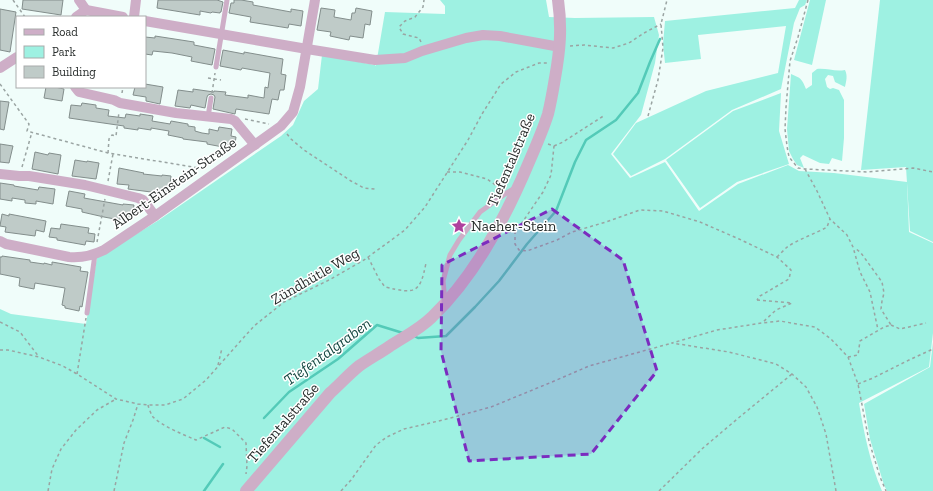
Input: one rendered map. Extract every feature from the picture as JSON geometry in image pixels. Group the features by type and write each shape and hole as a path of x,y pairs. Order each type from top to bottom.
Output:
{"street":[{"path":"79,0 86,10 117,16"},
{"path":"134,16 136,0"},
{"name":"Albert-Einstein-Straße","path":"0,241 6,244 69,257 80,258 95,254 104,250 155,216 279,128 293,112 300,87 315,0"},
{"name":"Tiefentalstraße","path":"246,491 330,393 345,378 359,366 413,332 431,318 446,303 485,250 505,215 519,185 548,114 566,47 561,25 558,0"},
{"path":"77,16 86,10"},
{"path":"146,21 375,60 405,58 422,51 466,38 483,35 506,37 566,47"},
{"path":"0,68 16,59"},
{"path":"76,88 79,92 114,100 120,103 176,113 231,119 235,121 255,145"},
{"path":"0,174 30,176 85,185 143,200 155,216"}],"lane":[{"path":"216,67 227,0"},
{"path":"208,117 211,96"},
{"path":"446,303 443,281 450,255 459,240 480,212 519,185"},
{"path":"87,313 95,254"}],"path":[{"path":"13,0 24,16"},
{"path":"422,51 419,38 403,34 399,27 405,21 415,17 423,7 424,0"},
{"path":"648,116 658,80 663,48 661,24 667,0"},
{"path":"808,0 790,61 785,129 786,146 789,157 798,168 805,169 868,172 913,168 933,172"},
{"path":"566,47 584,45 613,48 629,43 661,24"},
{"name":"Zündhütle Weg","path":"0,350 8,350 39,357 63,366 116,399 148,406 165,405 182,400 206,380 254,326 284,302 329,280 368,257 405,230 425,207 468,140 501,84 516,72 539,63 547,62"},
{"path":"211,96 216,67"},
{"path":"208,78 221,80"},
{"path":"0,84 29,124 28,131 113,154 218,171"},
{"path":"538,140 554,146 563,142 605,115"},
{"path":"108,152 109,139 112,135 116,136 119,117"},
{"path":"248,119 279,128 304,150 346,178 364,188 375,189"},
{"path":"19,176 32,132"},
{"path":"554,146 551,175 543,192 515,233 515,244 519,250 527,251 557,240 572,232 640,210 663,211 700,222 777,258 791,270 789,279 760,296 757,300 792,303 776,310 762,323"},
{"path":"109,174 113,154"},
{"path":"805,169 830,219 847,235 853,247 860,272 870,292 878,330"},
{"path":"447,172 460,172 487,179 501,189 505,194"},
{"path":"143,200 149,198 172,200 175,202"},
{"path":"98,240 104,201"},
{"path":"777,258 786,248 827,227 830,219"},
{"path":"853,247 861,253 882,282 884,293 881,309 891,325 900,329 926,323"},
{"path":"368,257 385,287 411,292 416,290 422,281 426,263"},
{"path":"77,374 87,313"},
{"path":"342,491 376,445 387,437 404,429 491,407 589,366 717,330 780,321 815,327 831,339 848,358 858,384 869,441 886,491"},
{"path":"0,322 20,332 39,357"},
{"path":"848,358 858,355 860,341 878,330 891,325"},
{"path":"672,343 729,352 776,364 792,374 806,387 817,406 826,434 836,491"},
{"path":"218,367 222,348"},
{"path":"858,384 933,349"},
{"path":"659,491 703,448 792,374"},
{"path":"48,491 52,469 61,449 76,430 97,410 116,399"},
{"path":"114,491 124,443 138,404"},
{"path":"148,406 152,416 178,433 196,440 225,427 232,429 246,443 247,466 245,478"}],"highlighted area":[{"path":"552,209 623,260 657,371 591,454 469,461 441,351 442,265"}],"green space":[{"path":"440,0 546,0 549,17 654,17 659,35 655,63 641,115 611,154 630,178 665,162 699,211 738,184 788,165 799,171 834,173 907,182 909,232 933,243 933,333 929,367 859,403 868,448 882,491 0,491 0,309 11,314 86,324 97,257 159,220 281,136 293,125 304,101 318,89 322,55 375,66 385,12 445,14 445,6"},
{"path":"799,0 807,0 805,5 800,8 794,23 781,89 732,110 665,159 631,176 613,154 636,123 706,91 778,73 786,26 698,35 701,59 665,63 663,44 665,21 795,8"},
{"path":"810,0 826,0 812,65 794,60"},
{"path":"880,0 933,0 933,242 910,231 906,167 861,170"},
{"path":"817,69 838,71 845,70 846,72 845,87 835,82 833,76 828,75 825,79 827,87 830,89 833,88 839,90 844,100 844,138 842,161 832,158 829,164 820,163 803,155 800,158 804,168 797,165 789,151 787,129 791,74 801,79 806,89 812,85 812,73"},
{"path":"781,93 779,131 789,164 737,182 700,208 666,160 733,111"},
{"path":"933,342 933,491 887,491 870,439 864,404 930,367"}],"building":[{"path":"23,0 63,0 61,15 22,9"},
{"path":"158,0 217,0 223,2 220,13 200,11 200,15 157,8"},
{"path":"234,0 253,2 253,5 291,12 291,9 303,11 301,26 289,24 288,28 250,22 251,17 229,13 231,3 234,3"},
{"path":"321,8 335,10 334,17 351,20 352,13 355,13 356,8 372,11 370,25 365,24 363,38 350,36 349,40 330,36 331,32 317,30"},
{"path":"0,9 16,12 10,52 0,50"},
{"path":"155,36 194,42 194,45 215,49 212,65 191,61 192,57 172,53 153,51 152,55 146,54 146,37 155,38"},
{"path":"223,50 283,59 281,74 286,75 284,90 280,90 278,100 272,99 269,114 236,109 235,114 213,109 215,97 211,94 207,97 205,108 191,105 190,108 175,106 178,90 193,92 193,89 226,92 225,95 248,98 248,95 264,98 265,87 268,88 270,73 220,66"},
{"path":"146,84 163,87 160,104 146,101 146,97 133,95 135,88 146,88"},
{"path":"46,88 64,89 62,101 44,98"},
{"path":"0,101 9,102 4,130 0,129"},
{"path":"82,103 96,105 96,108 109,110 108,116 125,118 126,114 140,116 140,114 153,116 152,121 170,124 171,121 188,124 188,126 195,127 195,131 202,133 209,134 209,129 218,131 219,127 232,129 231,136 236,137 235,144 224,144 223,147 207,144 207,142 183,139 168,135 169,131 151,128 151,130 138,128 138,130 124,128 124,126 69,118 71,105 81,106"},
{"path":"0,144 13,146 9,163 0,162"},
{"path":"35,152 48,155 49,153 61,155 58,174 32,169"},
{"path":"75,160 99,163 96,179 72,176"},
{"path":"119,168 144,173 143,174 171,176 169,193 160,191 159,198 151,197 151,192 128,189 129,185 117,184"},
{"path":"0,183 38,190 39,187 55,189 53,204 36,201 36,204 25,203 25,200 12,198 12,201 0,199"},
{"path":"69,191 85,194 84,198 123,205 134,205 132,219 120,217 120,220 104,217 82,212 82,209 66,206"},
{"path":"2,214 46,221 44,232 36,230 35,236 5,232 6,227 0,226"},
{"path":"61,224 89,228 88,233 95,234 94,242 86,241 85,245 49,237 51,228 60,229"},
{"path":"0,257 30,260 30,262 44,264 52,265 52,262 81,267 80,271 88,272 82,307 80,306 79,311 65,308 65,306 62,305 65,288 35,283 34,289 19,286 20,278 0,274"}],"waterway":[{"name":"Tiefentalgraben","path":"414,336 418,338 446,336 499,281 527,244 556,211 575,162 586,140 616,120 638,93 660,39"},
{"name":"Tiefentalgraben","path":"264,418 289,392 338,359 377,325 403,333"},
{"name":"Tiefentalgraben","path":"204,438 220,447"},
{"name":"Tiefentalgraben","path":"204,491 223,464"}],"place":[{"name":"Naeher-Stein","path":"459,226"}]}
